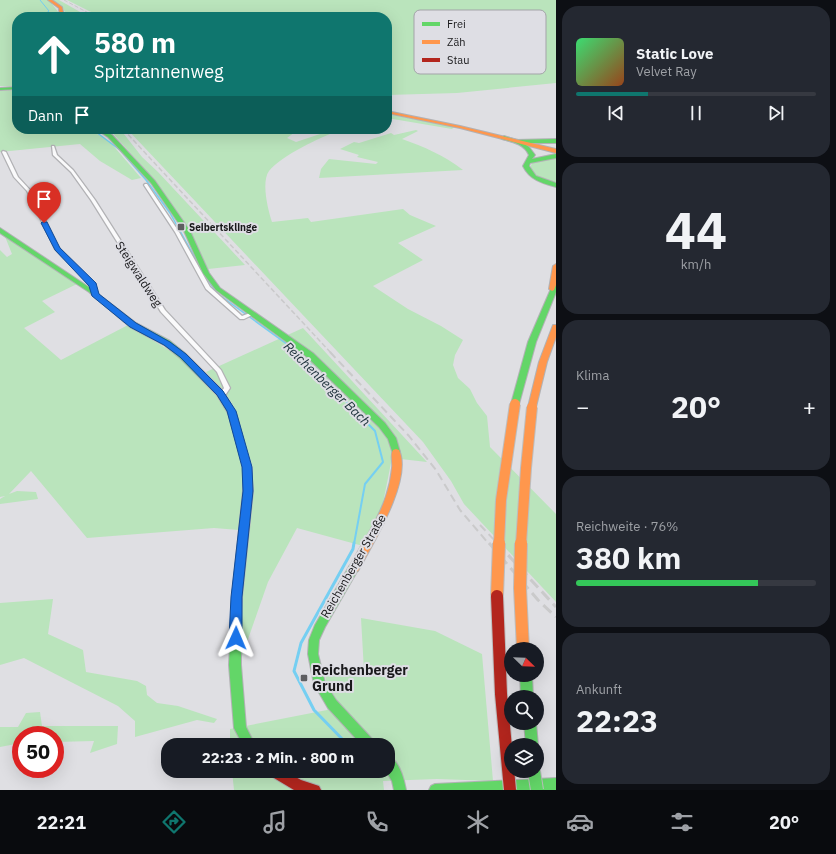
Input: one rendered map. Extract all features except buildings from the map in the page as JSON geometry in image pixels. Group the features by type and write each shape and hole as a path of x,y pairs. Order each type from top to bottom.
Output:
{"main road":[{"path":"50,0 61,8 61,12"},
{"path":"0,89 12,88"},
{"path":"392,113 514,140 556,151"},
{"name":"Reichenberger Straße","path":"107,134 148,177 206,273 218,289 248,315 310,355 382,425 392,438 397,454 396,475 386,509 365,549 320,625 314,640 313,654 320,684 332,704 364,738"},
{"path":"504,138 524,145 530,149 532,155 526,168 530,174 556,185"},
{"path":"514,140 541,142 556,141"},
{"path":"528,162 540,158 556,156"},
{"path":"0,230 55,265 133,325 167,343 183,356 220,393 231,411 247,467 248,491 236,597 235,665 240,728 245,738"},
{"path":"510,790 497,641 497,577 505,457 515,404 529,350 554,288 556,266"},
{"path":"523,642 520,581 520,519 525,461 532,407 543,362 556,327"},
{"path":"395,774 398,779 400,790"},
{"path":"285,778 299,786 315,790"},
{"path":"535,778 537,790"},
{"path":"435,790 556,784"}],"street":[{"name":"Steigwaldweg","path":"53,147 55,155 72,171 93,200 163,311 219,371 228,388 224,393 220,393"},
{"path":"4,152 16,177 29,191 57,249 93,285 95,295"},
{"name":"Reichenberger Straße","path":"146,185 182,231"}],"green space":[{"path":"0,0 59,0 80,12 65,12 63,8 56,3 52,4 58,12 12,12 12,86 0,86"},
{"path":"67,0 556,0 556,83 457,93 392,95 392,12 91,12"},
{"path":"12,90 12,134 97,134 110,142 141,178 132,180 100,161 80,144 0,152 0,91"},
{"path":"392,115 454,127 452,129 392,119"},
{"path":"416,130 418,131 402,139 434,152 463,170 319,178 321,169 329,159 376,164 378,162 357,157 359,155 340,149 354,142 359,143 388,134 394,135"},
{"path":"113,134 124,134 142,157 158,172 245,265 208,269 150,175"},
{"path":"132,134 292,134 287,138 296,142 320,134 330,134 292,153 269,171 265,189 272,222 308,218 311,222 403,209 410,215 436,226 398,243 423,260 373,286 408,309 441,326 463,340 455,355 453,365 458,378 470,389 477,403 487,416 490,447 556,514 556,602 464,504 451,481 423,442"},
{"path":"556,157 556,183 535,175 530,168 532,163"},
{"path":"4,234 77,284 42,301 55,312 24,328 61,360 128,325 180,357 223,402 233,427 242,469 243,491 239,530 214,528 87,538 31,471 9,494 17,491 36,492 38,499 0,504 0,499 5,496 0,497 0,250 7,257 12,254"},
{"path":"303,328 427,462 392,458 382,508 363,546 297,528 268,582 239,665 241,596 251,519 253,468 234,407 226,394 206,372"},
{"path":"53,599 48,634 83,650 86,672 137,681 146,686 147,695 157,703 178,706 217,719 214,723 197,720 135,737 135,721 118,706 24,658 0,665 0,603"},
{"path":"361,618 435,631 482,654 493,781 437,779 383,781 384,790 234,790 233,778 395,778 395,738 230,738 230,729 327,710 338,702 326,682 324,667 364,671"},
{"path":"40,712 42,726 19,726 26,713"},
{"path":"64,726 118,726 117,744 90,753 94,741 64,742"},
{"path":"0,727 12,727 12,745 0,747"}],"waterway":[{"name":"Reichenberger Bach","path":"40,0 49,11 48,12"},
{"name":"Reichenberger Bach","path":"99,134 120,150 146,180 170,213 205,276 218,294 299,353"},
{"name":"Reichenberger Bach","path":"299,353 375,431 383,462 365,484 354,544"},
{"name":"Reichenberger Bach","path":"341,738 314,710 294,671 301,643 353,549 354,543"}],"railway":[{"path":"64,0 87,12"},
{"path":"128,134 331,353"},
{"path":"330,352 409,436 436,470 460,510 489,544"},
{"path":"480,525 498,544"},
{"path":"489,543 538,600 556,617"},
{"path":"497,543 556,607"}],"traffic: fast":[{"path":"0,89 12,88"},
{"path":"107,134 153,182 187,231 206,273 218,289 310,355 382,425 392,438 396,452"},
{"path":"504,138 521,143 530,151 532,155 526,166 531,174 543,181 556,185"},
{"path":"518,141 556,141"},
{"path":"528,162 556,156"},
{"path":"0,230 91,291 133,325 167,343 183,356 220,393 232,413"},
{"path":"515,404 532,342 556,284"},
{"path":"354,568 320,625 314,640 313,654 320,684 332,704 364,738"},
{"path":"236,621 235,665 240,728 245,738"},
{"path":"526,682 527,690"},
{"path":"531,730 531,738"},
{"path":"395,774 398,779 400,790"},
{"path":"535,778 537,790"},
{"path":"435,790 556,784"}],"traffic: slow":[{"path":"50,0 61,8 61,12"},
{"path":"392,113 460,127 556,151"},
{"path":"552,289 556,266"},
{"path":"532,407 543,362 556,327"},
{"path":"497,596 501,500 515,404"},
{"path":"523,642 520,588 523,498 532,407"},
{"path":"232,413 247,467 248,491 237,597 236,621"},
{"path":"354,568 377,527 391,497 397,466 396,452"}],"traffic: jam":[{"path":"497,596 501,694 510,790"},
{"path":"285,778 299,786 315,790"}],"place":[{"name":"Seibertsklinge","path":"181,227"},
{"name":"Reichenberger Grund","path":"304,678"}],"route":[{"path":"44,223 57,249 93,285 95,295 133,325 167,343 183,356 203,374 220,393 231,411 247,467 248,491 246,520 236,597 236,638"}]}
